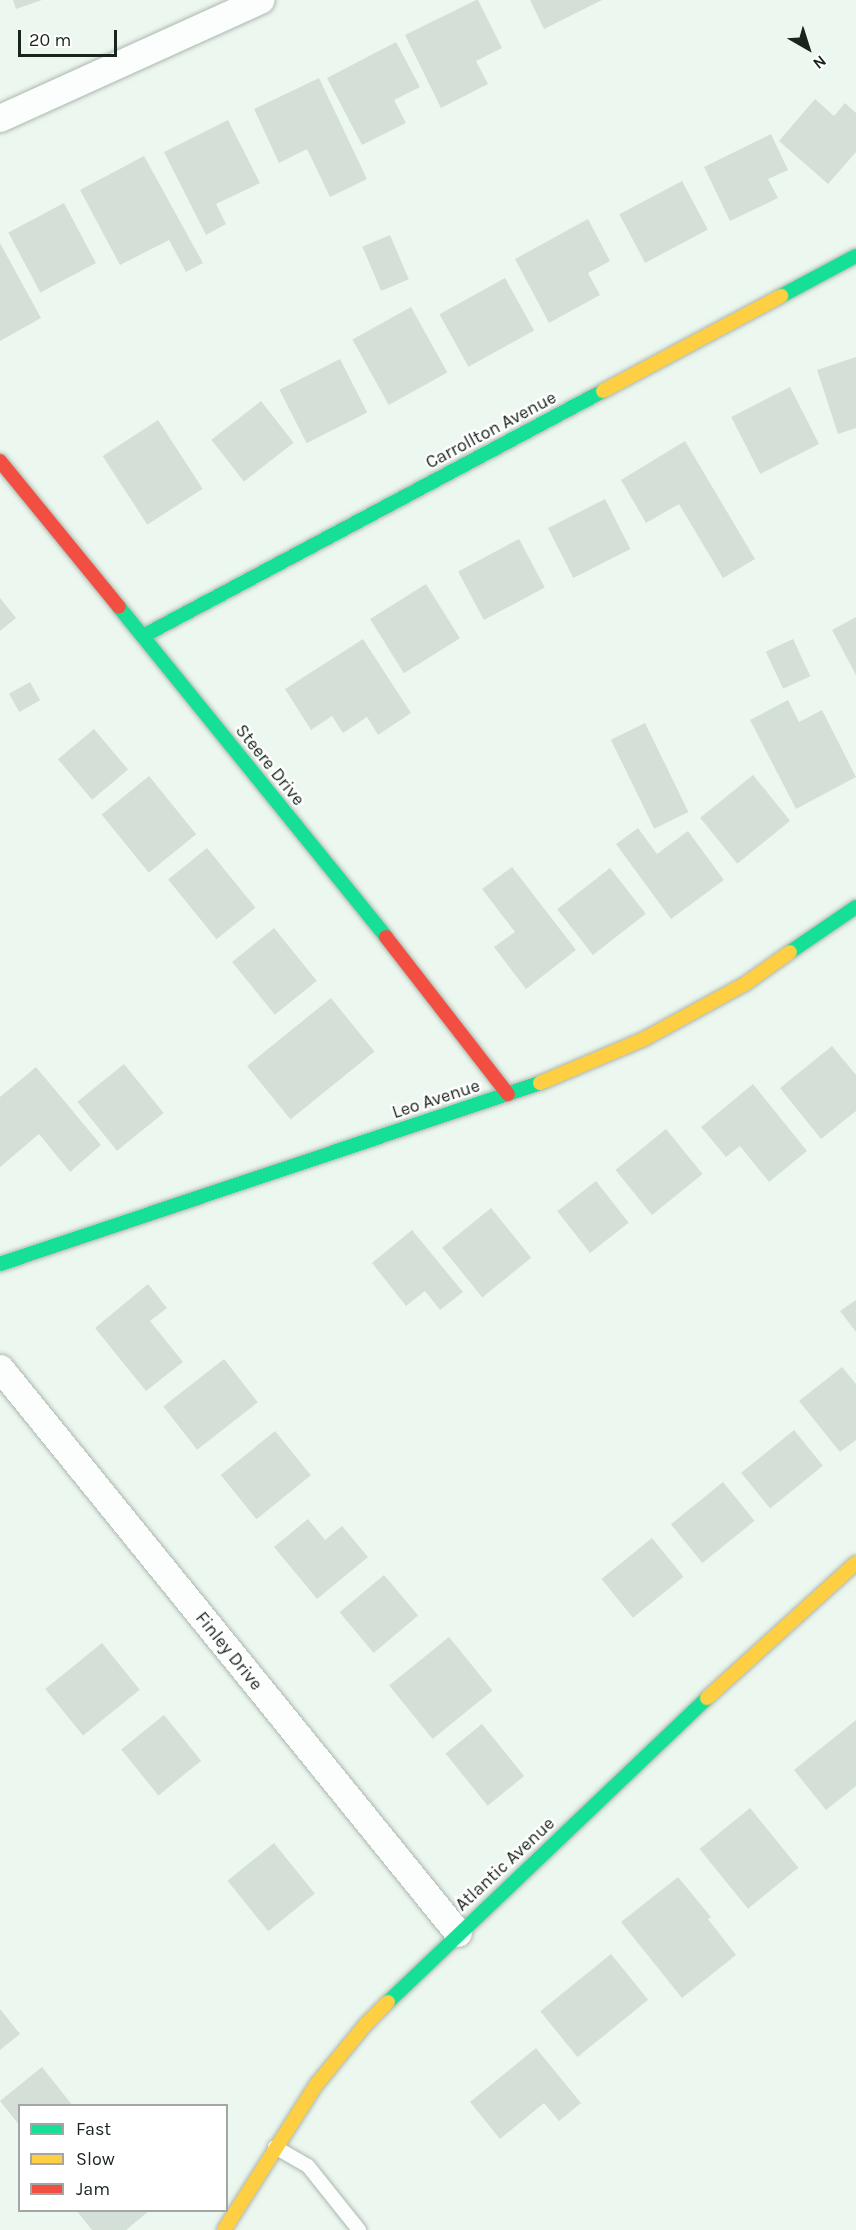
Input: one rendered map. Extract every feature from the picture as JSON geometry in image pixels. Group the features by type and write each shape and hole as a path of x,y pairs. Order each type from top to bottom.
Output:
{"street":[{"path":"0,118 260,0"},
{"name":"Carrollton Avenue","path":"143,636 856,256"},
{"name":"Steere Drive","path":"0,461 422,982 508,1094"},
{"name":"Leo Avenue","path":"0,1264 508,1094 644,1039 745,984 856,907"},
{"name":"Finley Drive","path":"0,1368 458,1933"},
{"name":"Atlantic Avenue","path":"224,2230 316,2085 366,2024 656,1745 856,1563"}],"lane":[{"path":"275,2147 308,2166 359,2230"}],"building":[{"path":"13,0 42,0 16,9"},
{"path":"476,0 502,48 476,61 488,84 441,108 405,35"},
{"path":"530,0 602,0 544,29"},
{"path":"396,42 420,87 394,100 406,123 362,145 327,78"},
{"path":"319,78 367,179 330,197 307,149 279,163 254,109"},
{"path":"815,99 834,116 845,103 856,113 856,152 828,184 779,141"},
{"path":"228,120 260,183 216,204 226,224 206,235 164,152"},
{"path":"771,134 788,170 768,179 778,198 730,221 704,167"},
{"path":"144,156 203,263 186,272 169,240 120,265 80,190"},
{"path":"682,181 708,230 645,263 619,214"},
{"path":"64,203 96,263 40,293 8,233"},
{"path":"588,219 610,261 588,273 600,295 549,323 515,259"},
{"path":"390,235 409,279 381,291 362,247"},
{"path":"0,243 41,318 0,341"},
{"path":"505,278 534,330 468,367 439,314"},
{"path":"411,307 447,373 389,405 352,339"},
{"path":"856,357 856,428 838,434 817,370"},
{"path":"340,359 367,412 307,443 279,390"},
{"path":"790,387 819,444 760,474 731,417"},
{"path":"261,401 294,443 244,482 211,440"},
{"path":"158,420 203,489 147,525 103,456"},
{"path":"685,441 755,559 723,578 679,504 646,523 621,480"},
{"path":"605,499 630,549 573,578 548,528"},
{"path":"519,539 545,588 484,620 458,571"},
{"path":"426,584 460,638 404,673 370,619"},
{"path":"0,598 16,618 0,631"},
{"path":"856,617 856,675 832,630"},
{"path":"363,639 411,713 378,735 367,717 343,733 332,716 311,730 285,689"},
{"path":"793,639 810,676 783,689 766,652"},
{"path":"30,682 40,700 19,712 9,694"},
{"path":"788,700 799,722 822,710 856,777 796,809 750,720"},
{"path":"645,723 688,812 654,829 611,740"},
{"path":"94,729 128,770 92,800 58,759"},
{"path":"753,775 790,821 737,864 700,818"},
{"path":"149,776 196,834 149,873 102,814"},
{"path":"638,828 657,854 688,831 724,880 671,919 616,844"},
{"path":"207,848 255,908 217,939 168,879"},
{"path":"512,867 576,950 526,989 494,947 515,932 482,889"},
{"path":"610,868 646,914 593,955 557,909"},
{"path":"274,928 317,981 275,1015 232,962"},
{"path":"331,998 374,1052 290,1120 247,1066"},
{"path":"832,1046 856,1075 856,1111 821,1139 780,1088"},
{"path":"124,1064 164,1113 117,1151 77,1102"},
{"path":"36,1067 101,1145 70,1172 39,1134 0,1167 0,1097"},
{"path":"753,1084 807,1151 769,1182 740,1146 726,1157 701,1127"},
{"path":"666,1129 703,1174 652,1215 615,1170"},
{"path":"596,1181 629,1223 590,1253 557,1211"},
{"path":"491,1208 531,1258 482,1297 442,1248"},
{"path":"412,1230 463,1292 440,1310 425,1291 406,1306 372,1263"},
{"path":"148,1284 167,1308 150,1321 183,1362 146,1391 95,1328"},
{"path":"856,1300 856,1332 840,1311"},
{"path":"224,1359 258,1402 197,1450 163,1406"},
{"path":"842,1367 856,1384 856,1440 840,1452 799,1401"},
{"path":"794,1430 823,1466 770,1509 741,1473"},
{"path":"275,1431 311,1475 256,1519 221,1475"},
{"path":"723,1482 754,1521 702,1563 671,1524"},
{"path":"308,1519 325,1540 342,1526 368,1557 317,1599 274,1547"},
{"path":"652,1538 683,1577 633,1618 601,1579"},
{"path":"384,1575 418,1616 374,1653 340,1612"},
{"path":"449,1637 492,1691 433,1739 389,1685"},
{"path":"102,1643 140,1690 83,1736 45,1689"},
{"path":"164,1715 201,1761 158,1795 121,1750"},
{"path":"856,1720 856,1786 826,1810 794,1770"},
{"path":"482,1724 524,1776 488,1806 445,1754"},
{"path":"750,1808 798,1868 748,1909 699,1849"},
{"path":"274,1843 315,1894 268,1931 227,1881"},
{"path":"678,1877 711,1917 708,1919 736,1955 682,1998 621,1922"},
{"path":"611,1954 648,2000 577,2057 540,2011"},
{"path":"0,2009 20,2034 0,2050"},
{"path":"536,2048 581,2103 559,2121 544,2103 500,2139 470,2102"},
{"path":"42,2067 71,2104 18,2104 18,2124 0,2101"},
{"path":"78,2212 148,2212 126,2230 92,2230"}],"traffic: fast":[{"path":"781,296 856,256"},
{"path":"143,636 603,391"},
{"path":"119,607 386,937"},
{"path":"790,952 856,907"},
{"path":"0,1264 540,1083"},
{"path":"388,2002 707,1698"}],"traffic: slow":[{"path":"603,391 781,296"},
{"path":"540,1083 644,1039 745,984 790,952"},
{"path":"707,1698 856,1563"},
{"path":"224,2230 316,2085 366,2024 388,2002"}],"traffic: jam":[{"path":"0,461 119,607"},
{"path":"386,937 508,1094"}]}
